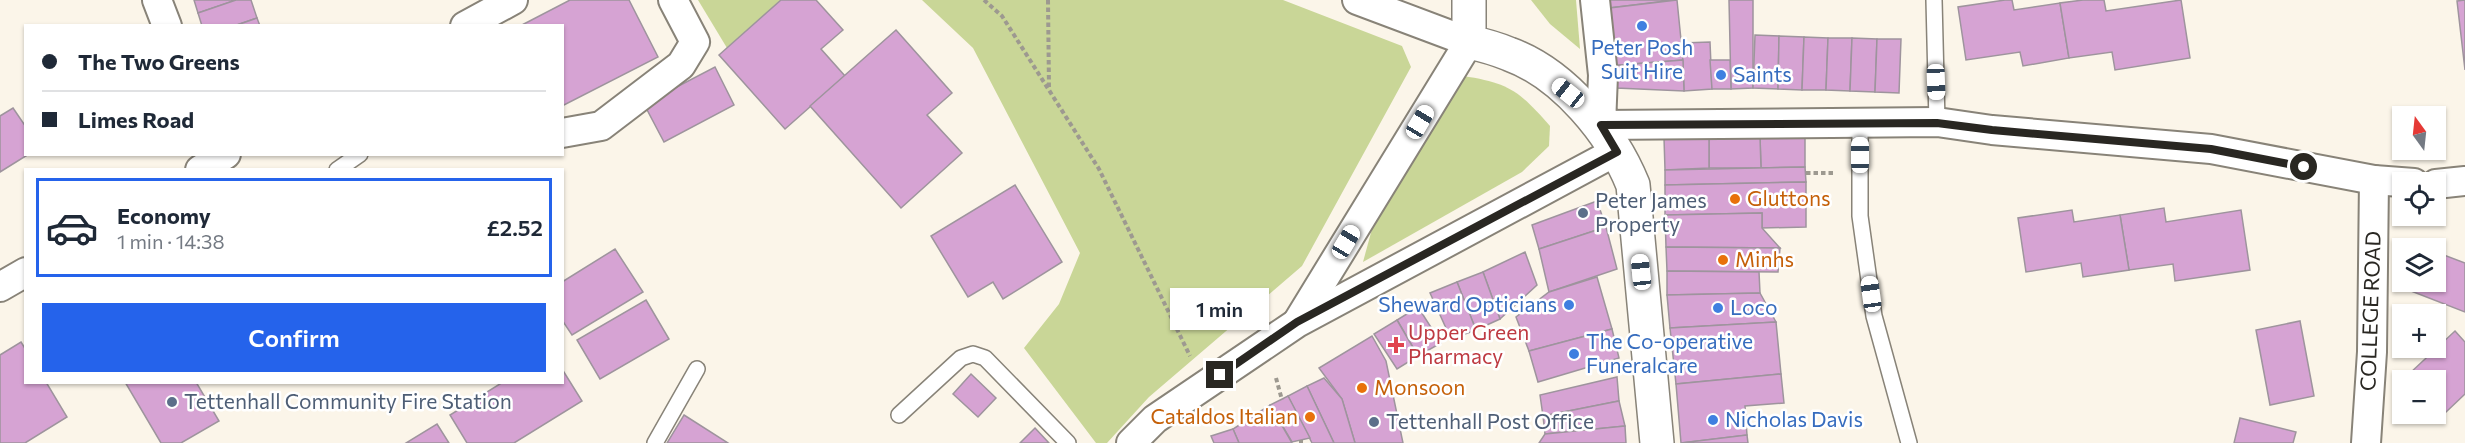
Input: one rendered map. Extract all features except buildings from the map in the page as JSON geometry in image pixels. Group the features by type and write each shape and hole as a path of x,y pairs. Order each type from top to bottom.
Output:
{"street":[{"path":"157,0 166,24"},
{"path":"469,24 513,0"},
{"path":"564,133 602,126 681,65 695,42 673,0"},
{"path":"1356,0 1470,42 1511,54 1540,71 1609,138 1633,185 1657,443"},
{"path":"1297,322 1470,42 1469,0"},
{"path":"1595,0 1609,138"},
{"path":"1131,443 1155,419 1297,322 1609,138 1860,121 1937,123 2211,149 2374,180 2392,181"},
{"name":"COLLEGE ROAD","path":"2366,443 2372,352 2374,180"},
{"path":"2446,183 2465,182"},
{"path":"0,287 24,273"}],"lane":[{"path":"1934,0 1937,123"},
{"path":"1860,121 1860,216 1874,316 1909,443"},
{"path":"341,168 357,156"},
{"path":"899,415 961,358 973,354 984,358 1068,443"},
{"path":"655,443 698,369"}],"path":[{"path":"984,0 1002,15 1099,170 1205,385"},
{"path":"1048,0 1049,89"}],"green space":[{"path":"698,0 781,0 727,48"},
{"path":"922,0 1283,0 1402,46 1411,67 1302,266 1149,397 1107,443 1096,443 1024,348 1059,304 1080,253 973,48"},
{"path":"1531,0 1576,0 1580,49 1550,24"},
{"path":"1463,76 1492,82 1522,97 1550,126 1549,146 1522,172 1363,262 1378,207"}],"place":[{"name":"Peter Posh Suit Hire","path":"1642,26"},
{"name":"Saints","path":"1721,75"},
{"name":"Gluttons","path":"1735,199"},
{"name":"Peter James Property","path":"1583,213"},
{"name":"Minhs","path":"1723,260"},
{"name":"Sheward Opticians","path":"1569,305"},
{"name":"Loco","path":"1718,308"},
{"name":"Upper Green Pharmacy","path":"1396,345"},
{"name":"The Co-operative Funeralcare","path":"1574,354"},
{"name":"Monsoon","path":"1362,388"},
{"name":"Tettenhall Community Fire Station","path":"172,402"},
{"name":"Cataldos Italian","path":"1310,417"},
{"name":"Nicholas Davis","path":"1713,420"},
{"name":"Tettenhall Post Office","path":"1374,422"}],"route":[{"path":"1220,375 1297,322 1617,152 1601,125 1860,121 1937,123 2211,149 2304,167"}]}
